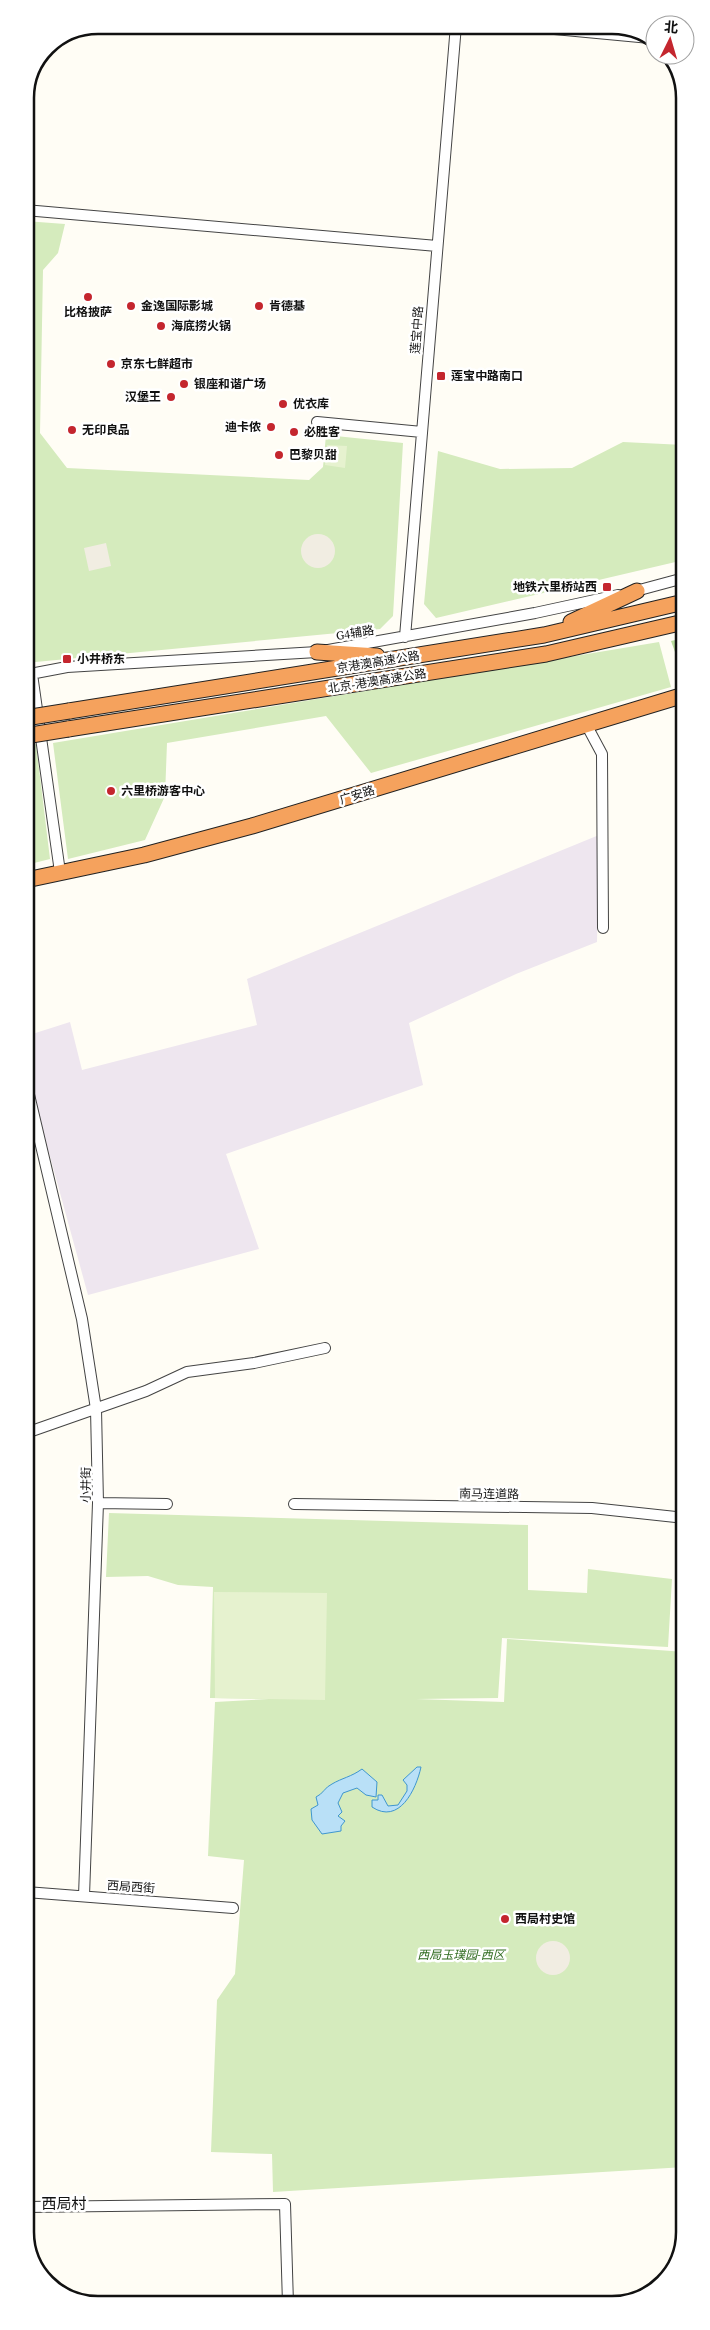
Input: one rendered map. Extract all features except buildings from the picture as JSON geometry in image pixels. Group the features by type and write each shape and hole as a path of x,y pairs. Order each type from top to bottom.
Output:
{"highway":[{"path":"544,635 638,591"},
{"name":"京港澳高速公路","path":"34,717 544,635 676,604"},
{"name":"北京-港澳高速公路","path":"34,735 546,654 676,624"},
{"path":"317,652 404,658"},
{"name":"广安路","path":"34,878 144,855 252,826 676,698"}],"street":[{"name":"莲宝中路","path":"405,637 455,34"},
{"path":"604,34 628,36"},
{"path":"34,211 437,246"},
{"path":"317,422 422,432"},
{"name":"G4辅路","path":"34,674 67,667 317,652 535,613 638,591 676,580"},
{"path":"34,712 60,872"},
{"path":"586,726 602,754 603,928"},
{"name":"小井街","path":"34,1116 82,1319 96,1409 98,1503 84,1896"},
{"path":"34,1430 146,1391 187,1372 254,1363 325,1348"},
{"path":"98,1503 167,1504"},
{"name":"南马连道路","path":"294,1504 592,1508 676,1517"},
{"name":"西局西街","path":"34,1893 233,1908"},
{"path":"34,2207 285,2204 288,2296"}],"shaded area":[{"path":"318,534 330,539 335,551 330,563 318,568 306,563 301,551 306,539"},
{"path":"106,543 111,566 89,571 84,548"},
{"path":"599,835 597,942 516,974 409,1023 423,1085 226,1154 259,1249 88,1295 34,1098 34,1033 70,1022 82,1070 257,1025 247,979"},
{"path":"553,1941 565,1946 570,1958 565,1970 553,1975 541,1970 536,1958 541,1946"}],"green space":[{"path":"34,222 65,224 58,253 43,270 40,433 67,468 309,480 323,467 326,435 403,443 393,616 380,629 34,662"},
{"path":"623,442 676,445 676,562 436,618 424,604 438,451 500,469 572,468"},
{"path":"327,445 347,446 345,468 325,465"},
{"path":"676,640 676,655 671,641"},
{"path":"659,642 671,687 371,773 326,716 167,743 165,796 145,840 68,859 53,743"},
{"path":"34,744 36,744 50,859 34,863"},
{"name":"西局玉璞园-西区","path":"109,1513 528,1525 528,1590 587,1593 588,1569 672,1579 668,1647 502,1638 498,1698 416,1699 504,1702 507,1639 676,1651 676,2168 273,2192 272,2154 211,2152 217,2000 235,1974 244,1860 208,1856 215,1702 269,1699 210,1698 213,1587 178,1585 148,1576 106,1577"},
{"path":"214,1592 327,1593 325,1700 215,1698"}],"water":[{"path":"417,1767 421,1767 419,1776 405,1802 390,1812 372,1807 372,1800 378,1800 378,1795 382,1795 388,1806 398,1805 407,1791 407,1785 403,1780"},
{"path":"362,1769 377,1782 376,1797 366,1795 357,1788 343,1793 338,1803 342,1812 338,1816 345,1821 341,1826 341,1831 322,1834 312,1820 311,1809 318,1805 316,1797 330,1785"}],"place":[{"name":"比格披萨","path":"88,297"},
{"name":"金逸国际影城","path":"131,306"},
{"name":"肯德基","path":"259,306"},
{"name":"海底捞火锅","path":"161,326"},
{"name":"京东七鲜超市","path":"111,364"},
{"name":"莲宝中路南口","path":"441,376"},
{"name":"银座和谐广场","path":"184,384"},
{"name":"汉堡王","path":"171,397"},
{"name":"优衣库","path":"283,404"},
{"name":"迪卡侬","path":"271,427"},
{"name":"无印良品","path":"72,430"},
{"name":"必胜客","path":"294,432"},
{"name":"巴黎贝甜","path":"279,455"},
{"name":"地铁六里桥站西","path":"607,587"},
{"name":"小井桥东","path":"67,659"},
{"name":"六里桥游客中心","path":"111,791"},
{"name":"西局村史馆","path":"505,1919"}],"district":[{"name":"西局村","path":"64,2204"}]}
